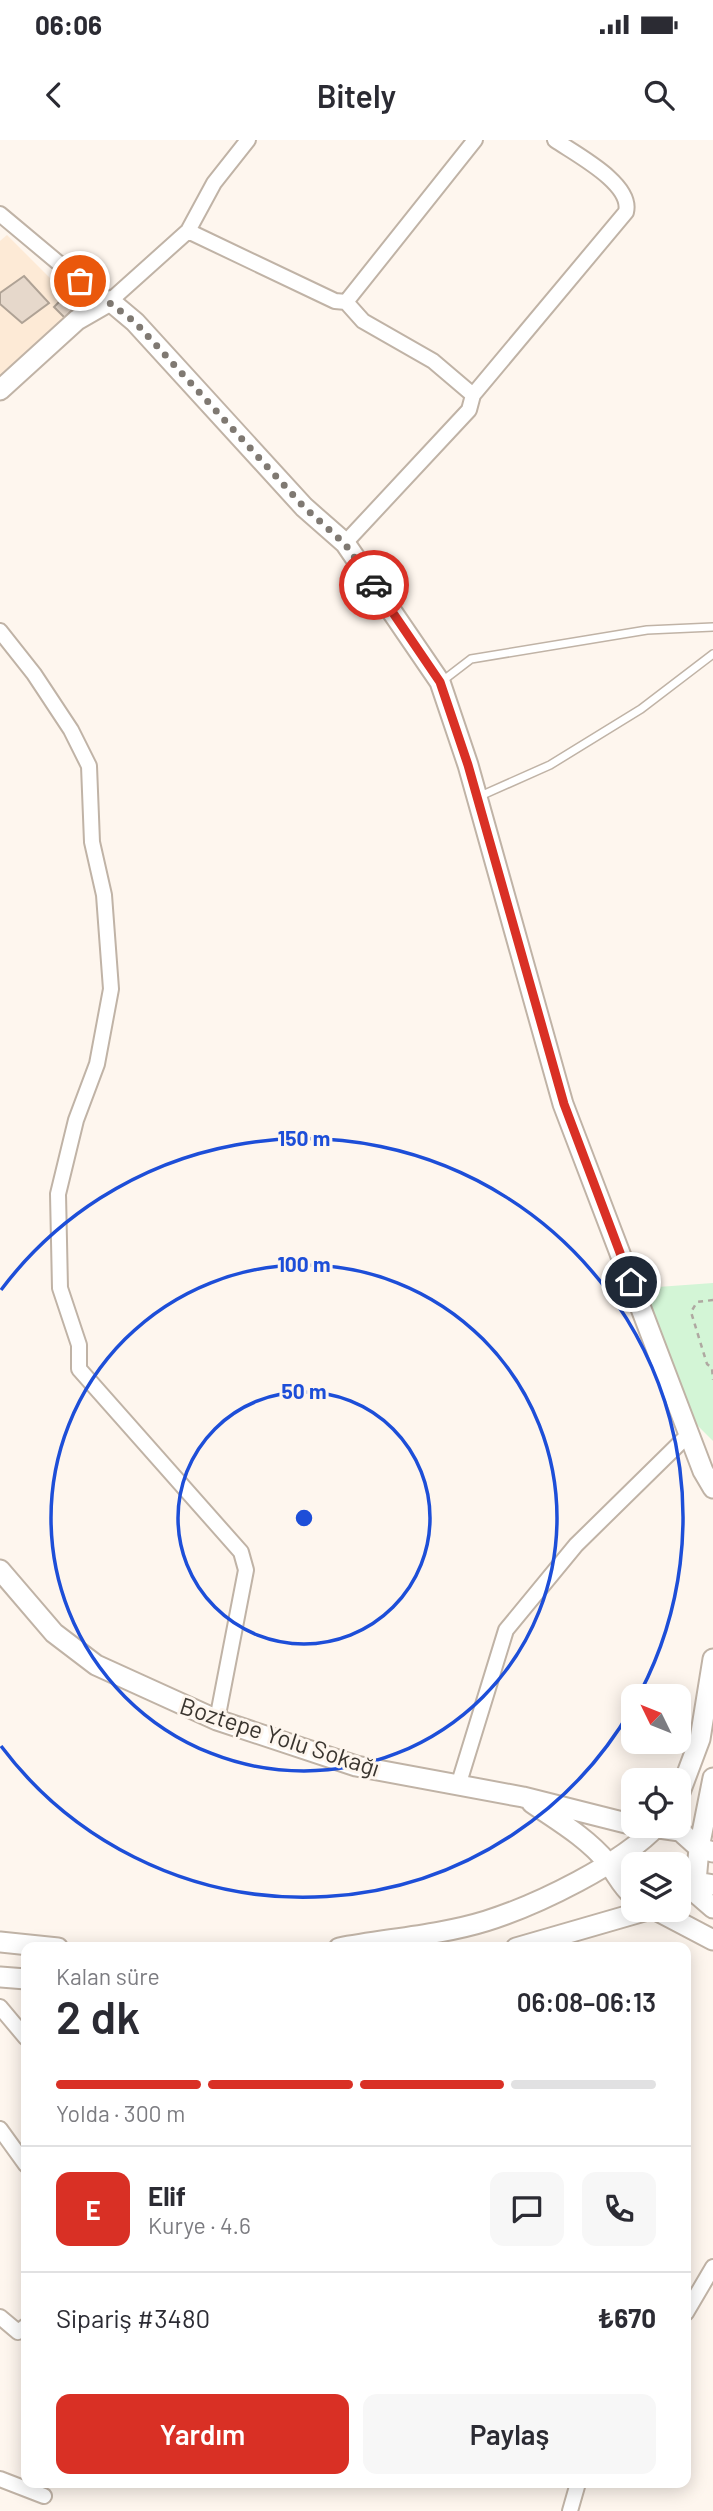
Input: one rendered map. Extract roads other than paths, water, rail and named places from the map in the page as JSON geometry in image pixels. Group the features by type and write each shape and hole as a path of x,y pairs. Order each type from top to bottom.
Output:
{"street":[{"path":"0,390 77,320 110,301 187,231 214,183 248,140"},
{"path":"346,302 475,140"},
{"path":"345,544 469,410 473,395 626,212 628,202 622,188 555,140"},
{"path":"0,214 80,281 135,322 304,507 345,544 423,653 440,682 477,797 564,1104 713,1488"},
{"path":"187,231 335,301 346,302 363,321 433,361 473,395"},
{"path":"0,631 34,674 71,730 89,766 92,842 104,895 111,989 97,1064 76,1120 58,1194 60,1288 79,1345 79,1369 241,1552 246,1570 217,1720"},
{"path":"690,1434 713,1449"},
{"path":"458,1786 506,1630 576,1545 690,1434"},
{"name":"Boztepe Yolu Sokağı","path":"0,1570 54,1633 96,1665 217,1720 356,1766 523,1797 621,1820"},
{"path":"689,1768 700,1740 713,1659"},
{"path":"713,1778 706,1850 695,1889 713,1908"},
{"path":"523,1797 576,1832 609,1864 621,1884"},
{"path":"372,1942 485,1921 533,1902 609,1864 634,1838"},
{"name":"Boztepe Yolu Sokağı","path":"690,1838 706,1850"},
{"path":"537,1942 621,1918"},
{"path":"678,1922 713,1940"},
{"path":"0,1942 21,1944"},
{"path":"0,1977 21,1979"},
{"path":"0,2007 21,2032"},
{"path":"0,2129 21,2158"},
{"path":"691,2304 713,2267"},
{"path":"0,2317 18,2332 21,2330"},
{"path":"0,2479 21,2487"},
{"path":"23,2488 44,2496"},
{"path":"570,2511 577,2488"}],"lane":[{"path":"440,682 471,659 647,630 713,627"},
{"path":"477,797 561,758 641,709 713,654"}]}
